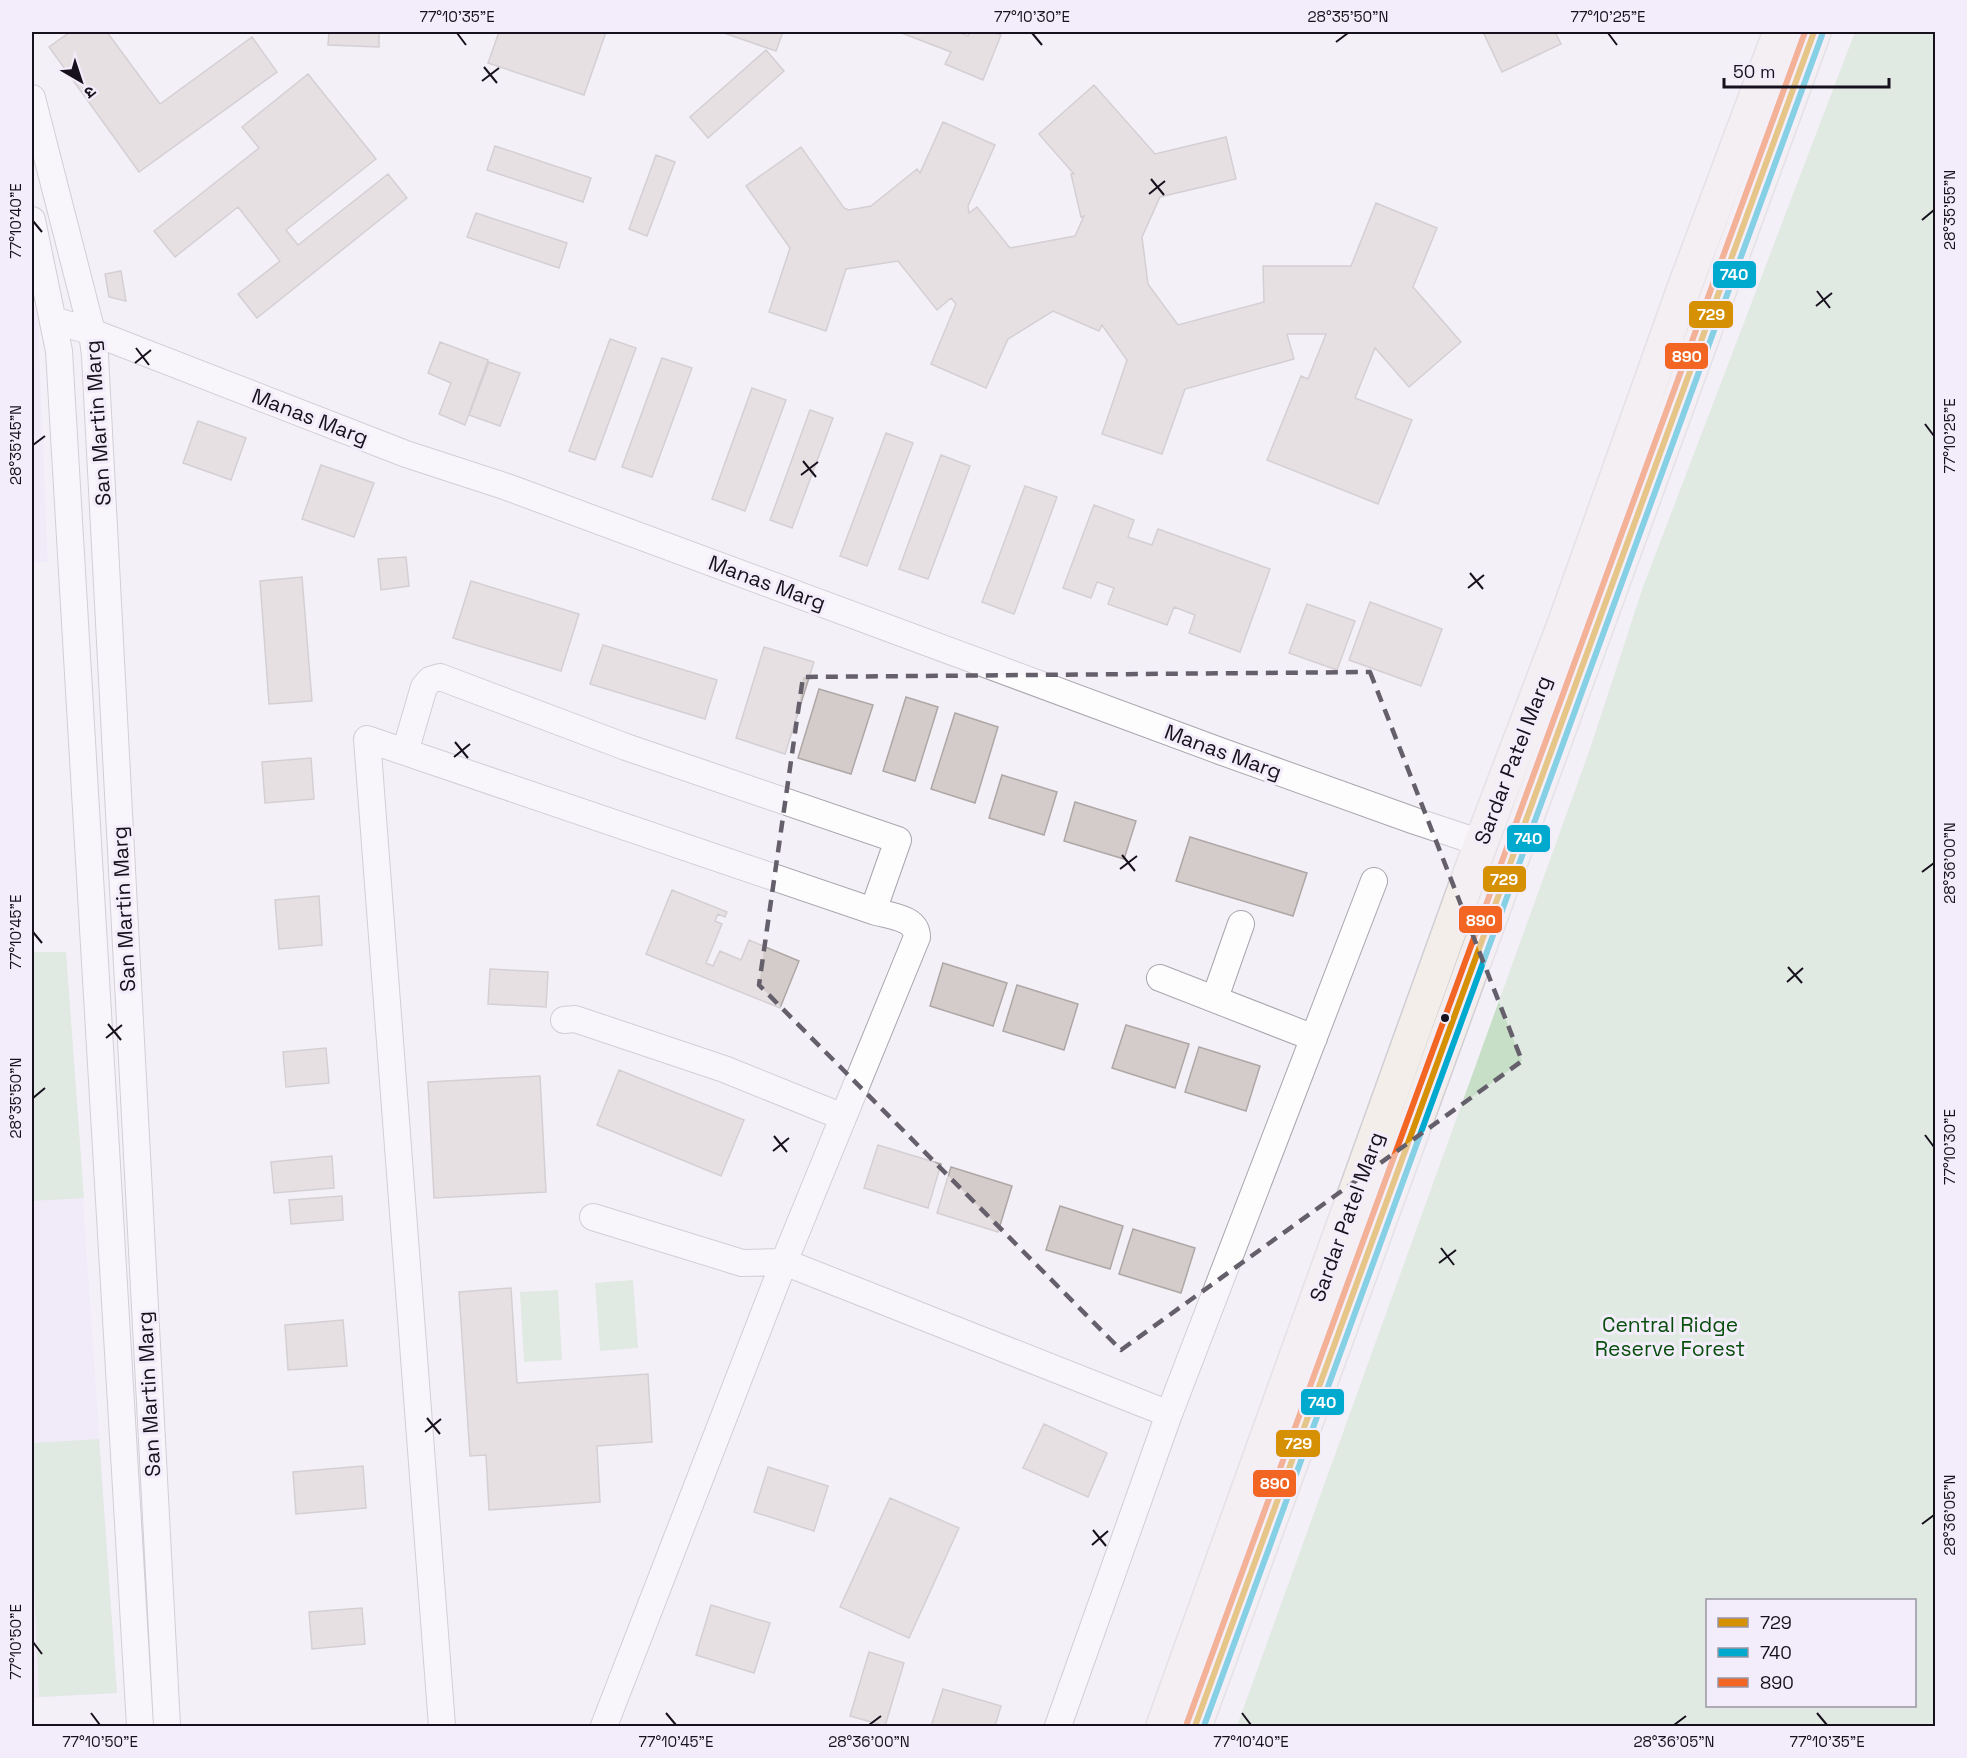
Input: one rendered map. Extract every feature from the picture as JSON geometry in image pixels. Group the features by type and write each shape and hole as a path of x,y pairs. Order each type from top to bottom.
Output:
{"main road":[{"name":"Sardar Patel Marg","path":"1163,1726 1481,843 1780,32"},
{"name":"Sardar Patel Marg","path":"1195,1726 1814,32"}],"street":[{"name":"San Martin Marg","path":"32,98 92,332 97,391 167,1726"},
{"name":"San Martin Marg","path":"32,220 59,351 85,761 140,1726"},
{"name":"Manas Marg","path":"54,320 92,332 406,454 507,487 1220,751 1481,843"},
{"path":"405,752 424,687 430,680 440,677 626,747 898,840 873,912"},
{"path":"442,1726 367,740 873,912 908,921 913,925 917,938 784,1262 604,1726"},
{"path":"1058,1726 1169,1414 1374,880"},
{"path":"1215,998 1241,924"},
{"path":"1160,978 1314,1038"},
{"path":"564,1020 575,1019 724,1069 843,1117"},
{"path":"593,1217 742,1263 784,1262 1169,1414"}],"highlighted area":[{"path":"1370,672 1522,1061 1121,1350 759,985 803,677"}],"shaded area":[{"path":"32,296 38,321 48,562 32,562"},
{"path":"32,952 66,952 117,1693 32,1698"}],"green space":[{"name":"Central Ridge Reserve Forest","path":"1855,32 1936,32 1935,1726 1237,1726 1590,749 1643,587"},
{"path":"32,952 66,952 84,1198 32,1201"},
{"path":"633,1280 638,1348 600,1351 595,1283"},
{"path":"558,1290 562,1360 524,1362 520,1292"},
{"path":"99,1439 117,1693 39,1697 32,1540 32,1443"}],"building":[{"path":"70,32 107,32 160,104 252,37 277,72 139,172 49,47"},
{"path":"329,32 379,32 379,47 328,45"},
{"path":"499,32 606,32 584,95 488,63"},
{"path":"721,32 783,32 776,51"},
{"path":"899,32 958,32 968,36 970,32 991,32 1001,35 983,80 945,64 951,52"},
{"path":"1483,32 1555,32 1561,44 1502,72"},
{"path":"766,50 784,71 708,138 690,117"},
{"path":"308,74 376,159 286,230 298,245 388,174 407,198 257,318 238,294 280,261 238,207 175,257 154,231 259,148 242,127"},
{"path":"1094,85 1155,154 1226,137 1236,179 1160,197 1142,237 1148,284 1178,325 1264,302 1263,266 1351,266 1376,203 1437,228 1413,287 1461,342 1409,387 1375,348 1355,398 1412,420 1378,504 1267,460 1301,376 1308,379 1326,334 1287,334 1294,359 1185,389 1162,454 1102,434 1127,360 1102,325 1099,331 1053,311 1008,339 986,388 931,364 956,304 951,298 937,310 898,261 846,269 826,331 769,312 790,248 746,186 801,147 844,208 849,210 871,206 917,169 920,173 943,122 995,145 968,206 969,213 977,207 1010,248 1075,236 1084,216 1081,217 1071,174 1074,174 1039,134"},
{"path":"495,146 591,178 583,202 487,170"},
{"path":"656,155 675,162 647,236 629,229"},
{"path":"476,213 567,243 559,268 467,237"},
{"path":"121,271 126,301 109,297 105,274"},
{"path":"610,339 636,348 595,460 569,451"},
{"path":"440,342 488,360 465,425 439,414 451,383 428,373"},
{"path":"662,358 692,368 652,477 622,467"},
{"path":"489,362 520,373 500,426 469,415"},
{"path":"752,388 786,400 745,511 712,499"},
{"path":"810,410 833,418 792,528 770,520"},
{"path":"198,421 246,438 231,480 183,463"},
{"path":"886,433 913,443 867,566 840,556"},
{"path":"941,455 970,466 928,579 899,569"},
{"path":"321,465 374,483 354,537 302,519"},
{"path":"1025,486 1057,497 1014,614 982,602"},
{"path":"1094,505 1134,520 1128,537 1152,545 1158,529 1270,569 1240,652 1189,633 1195,615 1174,607 1167,625 1108,604 1114,588 1097,582 1091,598 1063,588"},
{"path":"406,557 409,586 381,590 378,559"},
{"path":"302,577 312,701 269,704 260,581"},
{"path":"471,581 579,614 561,671 453,638"},
{"path":"1370,602 1442,629 1421,686 1349,660"},
{"path":"1307,604 1355,621 1337,670 1289,653"},
{"path":"603,645 717,680 705,719 590,684"},
{"path":"764,647 814,662 785,754 736,738"},
{"path":"819,689 873,705 851,774 798,758"},
{"path":"906,697 938,707 915,781 883,771"},
{"path":"955,713 998,727 975,803 931,789"},
{"path":"311,758 314,799 265,803 262,762"},
{"path":"1002,775 1057,792 1044,835 989,818"},
{"path":"1075,802 1136,821 1124,859 1064,841"},
{"path":"1190,837 1307,873 1293,916 1176,881"},
{"path":"672,890 727,912 725,917 718,914 715,921 722,924 706,963 713,966 720,951 741,960 749,940 799,961 780,1008 646,954"},
{"path":"319,896 322,945 279,949 275,900"},
{"path":"943,963 1007,983 993,1026 930,1006"},
{"path":"490,969 548,972 546,1007 488,1004"},
{"path":"1017,985 1078,1004 1064,1050 1003,1031"},
{"path":"1126,1025 1189,1044 1175,1088 1112,1068"},
{"path":"1199,1047 1260,1066 1246,1111 1185,1092"},
{"path":"326,1048 329,1083 286,1087 283,1052"},
{"path":"619,1070 744,1120 721,1176 597,1125"},
{"path":"540,1076 546,1192 434,1198 428,1082"},
{"path":"878,1145 941,1164 928,1208 864,1188"},
{"path":"332,1156 334,1188 274,1193 271,1162"},
{"path":"951,1167 1012,1186 998,1232 937,1213"},
{"path":"342,1196 343,1220 291,1224 289,1200"},
{"path":"1060,1206 1123,1226 1110,1269 1046,1250"},
{"path":"1133,1229 1195,1248 1181,1293 1119,1274"},
{"path":"511,1288 517,1383 648,1374 652,1442 597,1446 600,1502 489,1510 486,1455 470,1456 459,1292"},
{"path":"343,1320 347,1366 288,1370 285,1325"},
{"path":"1044,1424 1107,1453 1088,1497 1023,1468"},
{"path":"363,1466 366,1508 296,1514 293,1472"},
{"path":"768,1467 828,1486 814,1531 754,1512"},
{"path":"890,1498 959,1528 909,1638 840,1607"},
{"path":"711,1605 770,1623 754,1673 696,1655"},
{"path":"362,1608 365,1644 312,1649 309,1612"},
{"path":"869,1652 904,1663 885,1726 850,1716"},
{"path":"943,1689 1001,1706 995,1726 931,1726"}],"transit line":[{"name":"890","path":"1187,1723 1805,32"},
{"name":"729","path":"1195,1726 1814,32"},
{"name":"740","path":"1204,1726 1822,35"}]}
